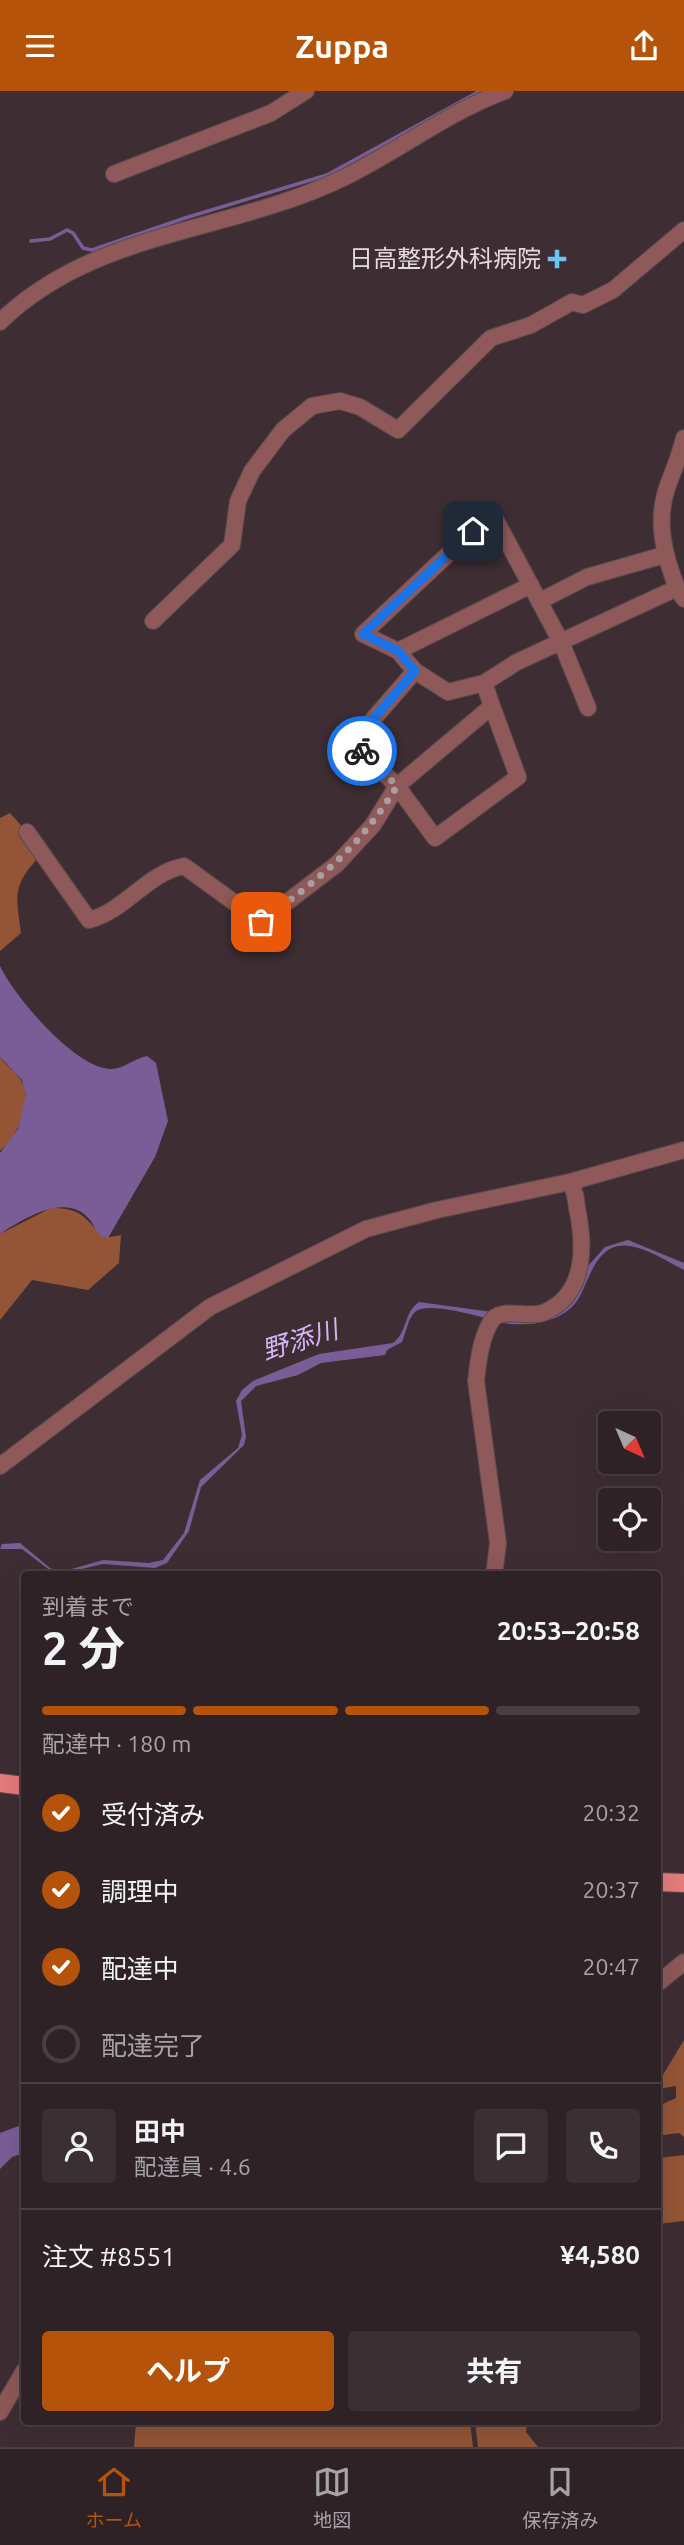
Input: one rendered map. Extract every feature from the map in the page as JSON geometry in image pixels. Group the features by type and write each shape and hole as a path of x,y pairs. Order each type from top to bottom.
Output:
{"main road":[{"path":"0,1783 21,1786"},
{"path":"661,1882 684,1883"}],"street":[{"path":"114,174 190,142 271,113 306,91"},
{"path":"0,322 47,284 82,264 126,246 295,197 345,177 457,113 505,91"},
{"path":"153,621 232,545 238,501 252,471 283,430 312,406 340,401 360,407 398,430 491,338 531,325 572,302 583,305 613,291 684,230"},
{"path":"588,708 561,642 492,513 363,634 398,651 415,671 447,692 484,683 517,662 561,642 680,594 664,555 661,516 667,487 684,437"},
{"path":"540,601 587,577 664,555"},
{"path":"398,651 531,585"},
{"path":"415,671 362,732 355,745 397,786 435,838 517,777 484,683"},
{"path":"27,832 89,920 104,916 169,869 184,866 261,922 337,864 373,825 397,786 492,706"},
{"path":"0,1466 210,1307 366,1229 437,1209 570,1182 684,1150"},
{"path":"494,1571 498,1543 476,1381 480,1355 493,1319 502,1313 543,1314 565,1301 573,1289 583,1246 570,1182"},
{"path":"661,1981 684,1962"},
{"path":"0,2412 21,2376"}],"shaded area":[{"path":"10,813 27,832 39,857 24,876 18,892 21,933 0,951 0,818"},
{"path":"0,966 32,1012 64,1045 81,1058 97,1066 112,1069 147,1056 156,1063 168,1121 155,1157 108,1238 99,1234 90,1220 80,1212 69,1208 57,1208 33,1215 0,1234 0,1153 18,1129 26,1095 22,1080 0,1057"},
{"path":"0,1057 20,1078 26,1100 17,1129 0,1151"},
{"path":"51,1208 77,1212 105,1238 121,1235 119,1263 88,1290 32,1280 0,1320 0,1234"},
{"path":"628,1240 684,1263 684,1270 644,1250 618,1246 601,1256 577,1301 553,1319 533,1324 513,1324 445,1309 422,1309 415,1312 411,1318 402,1342 387,1350 385,1355 321,1363 298,1375 256,1386 241,1401 246,1437 244,1445 201,1487 189,1531 167,1563 155,1568 103,1564 64,1571 103,1560 149,1563 163,1560 184,1533 200,1480 238,1448 242,1435 236,1401 242,1390 253,1381 319,1354 393,1343 398,1339 410,1311 419,1302 542,1319 572,1301 587,1267 605,1247"},
{"path":"20,1543 50,1568 58,1571 51,1571 22,1549 0,1549 2,1544"},
{"path":"684,2040 684,2137 679,2133 663,2135 661,2133 661,2105 676,2098 676,2086 661,2088 661,2078"},
{"path":"21,2125 21,2154 12,2157 0,2169 0,2133"},
{"path":"684,2155 684,2221 661,2224 661,2158"},
{"path":"136,2425 470,2425 473,2447 134,2447"},
{"path":"475,2425 527,2425 526,2432 538,2447 478,2447"}],"waterway":[{"path":"31,241 50,239 67,230 73,233 83,248 92,250 185,218 327,175 480,91"}],"way so far":[{"path":"261,922 337,864 373,825 397,786 362,751"}],"place":[{"name":"日高整形外科病院","path":"557,259"}],"route":[{"path":"362,751 355,745 362,732 415,671 398,651 363,634 473,531"}],"water label":[{"name":"野添川","path":"300,1340"}]}
